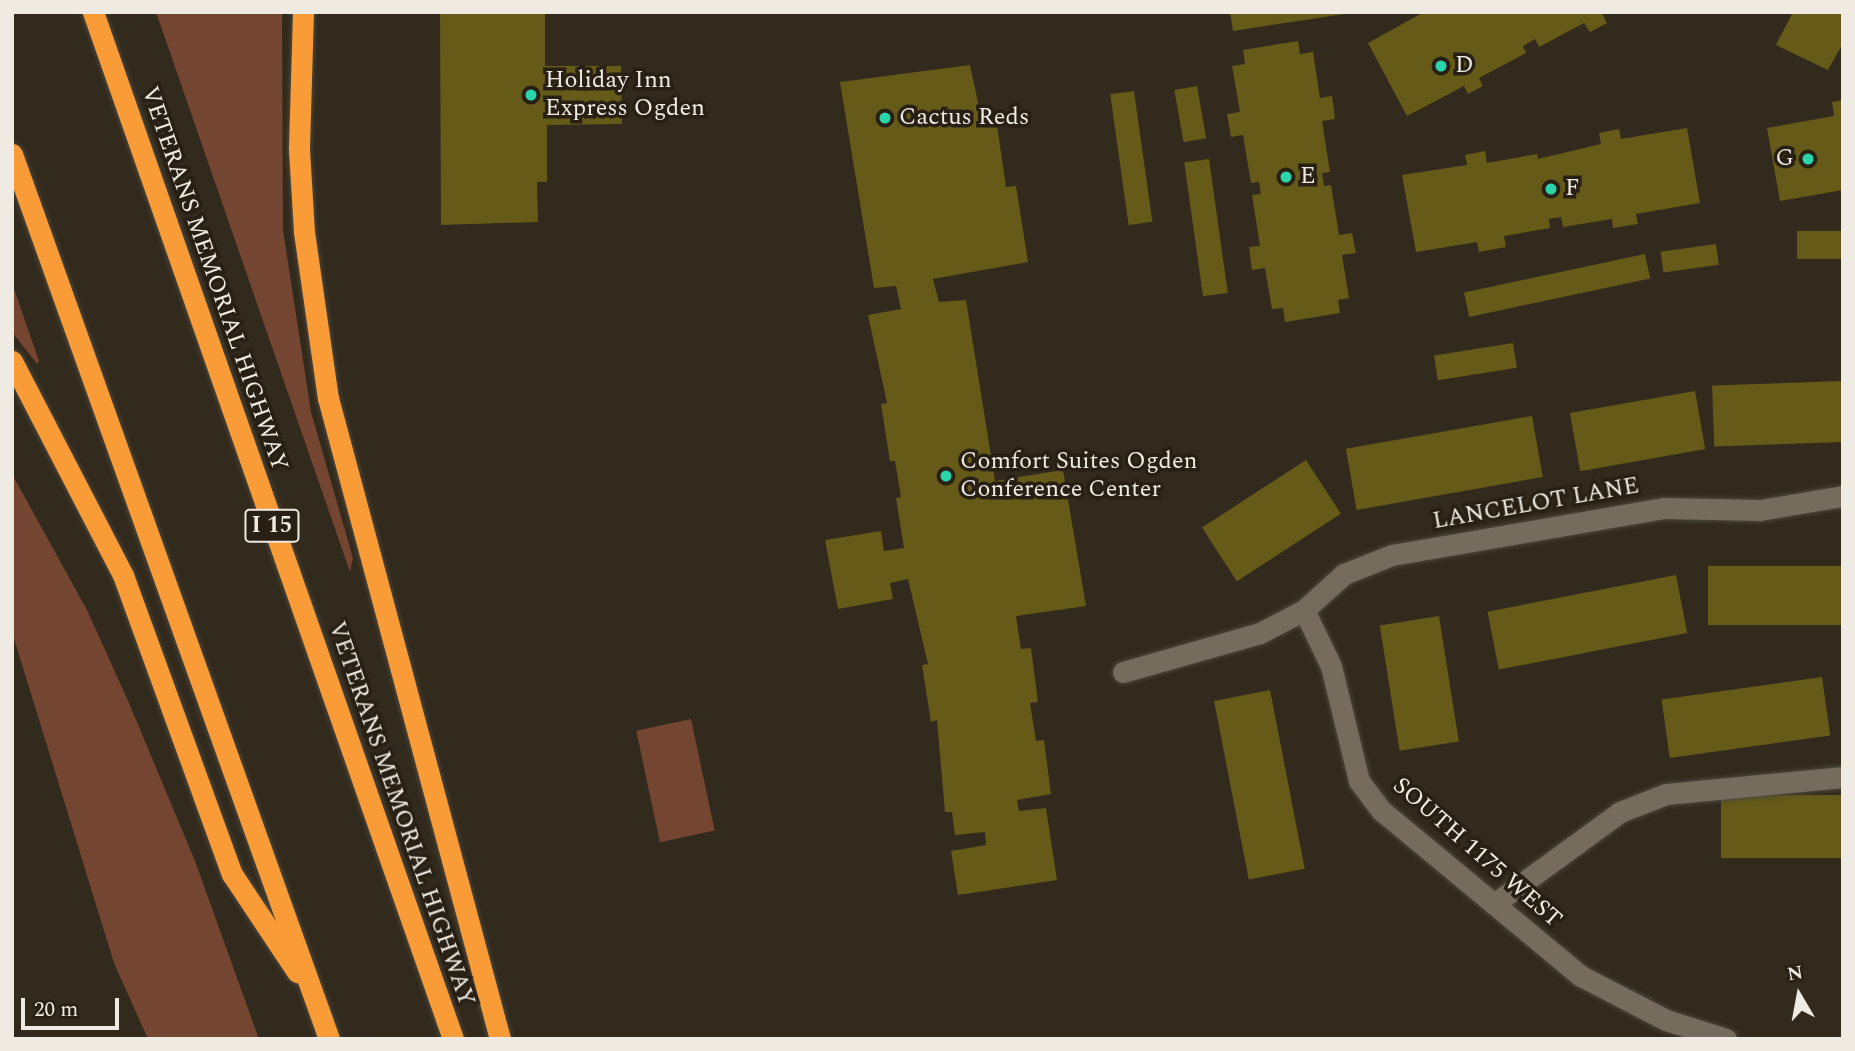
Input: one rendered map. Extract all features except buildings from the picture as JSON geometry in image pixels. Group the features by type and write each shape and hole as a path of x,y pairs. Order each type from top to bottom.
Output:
{"highway":[{"name":"VETERANS MEMORIAL HIGHWAY","path":"93,12 453,1039"},
{"path":"303,12 299,150 304,232 328,398 500,1039"},
{"path":"12,154 329,1039"},
{"path":"12,361 123,575 233,874 315,998"}],"street":[{"name":"LANCELOT LANE","path":"1123,672 1260,633 1304,610 1344,574 1392,555 1663,508 1760,510 1843,496"},
{"name":"SOUTH 1175 WEST","path":"1304,610 1331,666 1359,782 1382,811 1581,976 1666,1020 1726,1039"},
{"path":"1494,904 1620,812 1666,794 1843,777"}],"shaded area":[{"path":"156,12 282,12 283,230 311,412 353,558 350,572"},
{"path":"12,283 39,361 37,364 12,332"},
{"path":"12,474 87,610 129,703 195,861 259,1039 148,1039 114,963 12,632"},
{"path":"691,719 715,831 660,842 636,731"}],"place":[{"name":"D","path":"1441,66"},
{"name":"Holiday Inn Express Ogden","path":"531,95"},
{"name":"Cactus Reds","path":"885,118"},
{"name":"G","path":"1808,159"},
{"name":"E","path":"1286,177"},
{"name":"F","path":"1551,189"},
{"name":"Comfort Suites Ogden Conference Center","path":"946,476"}]}
